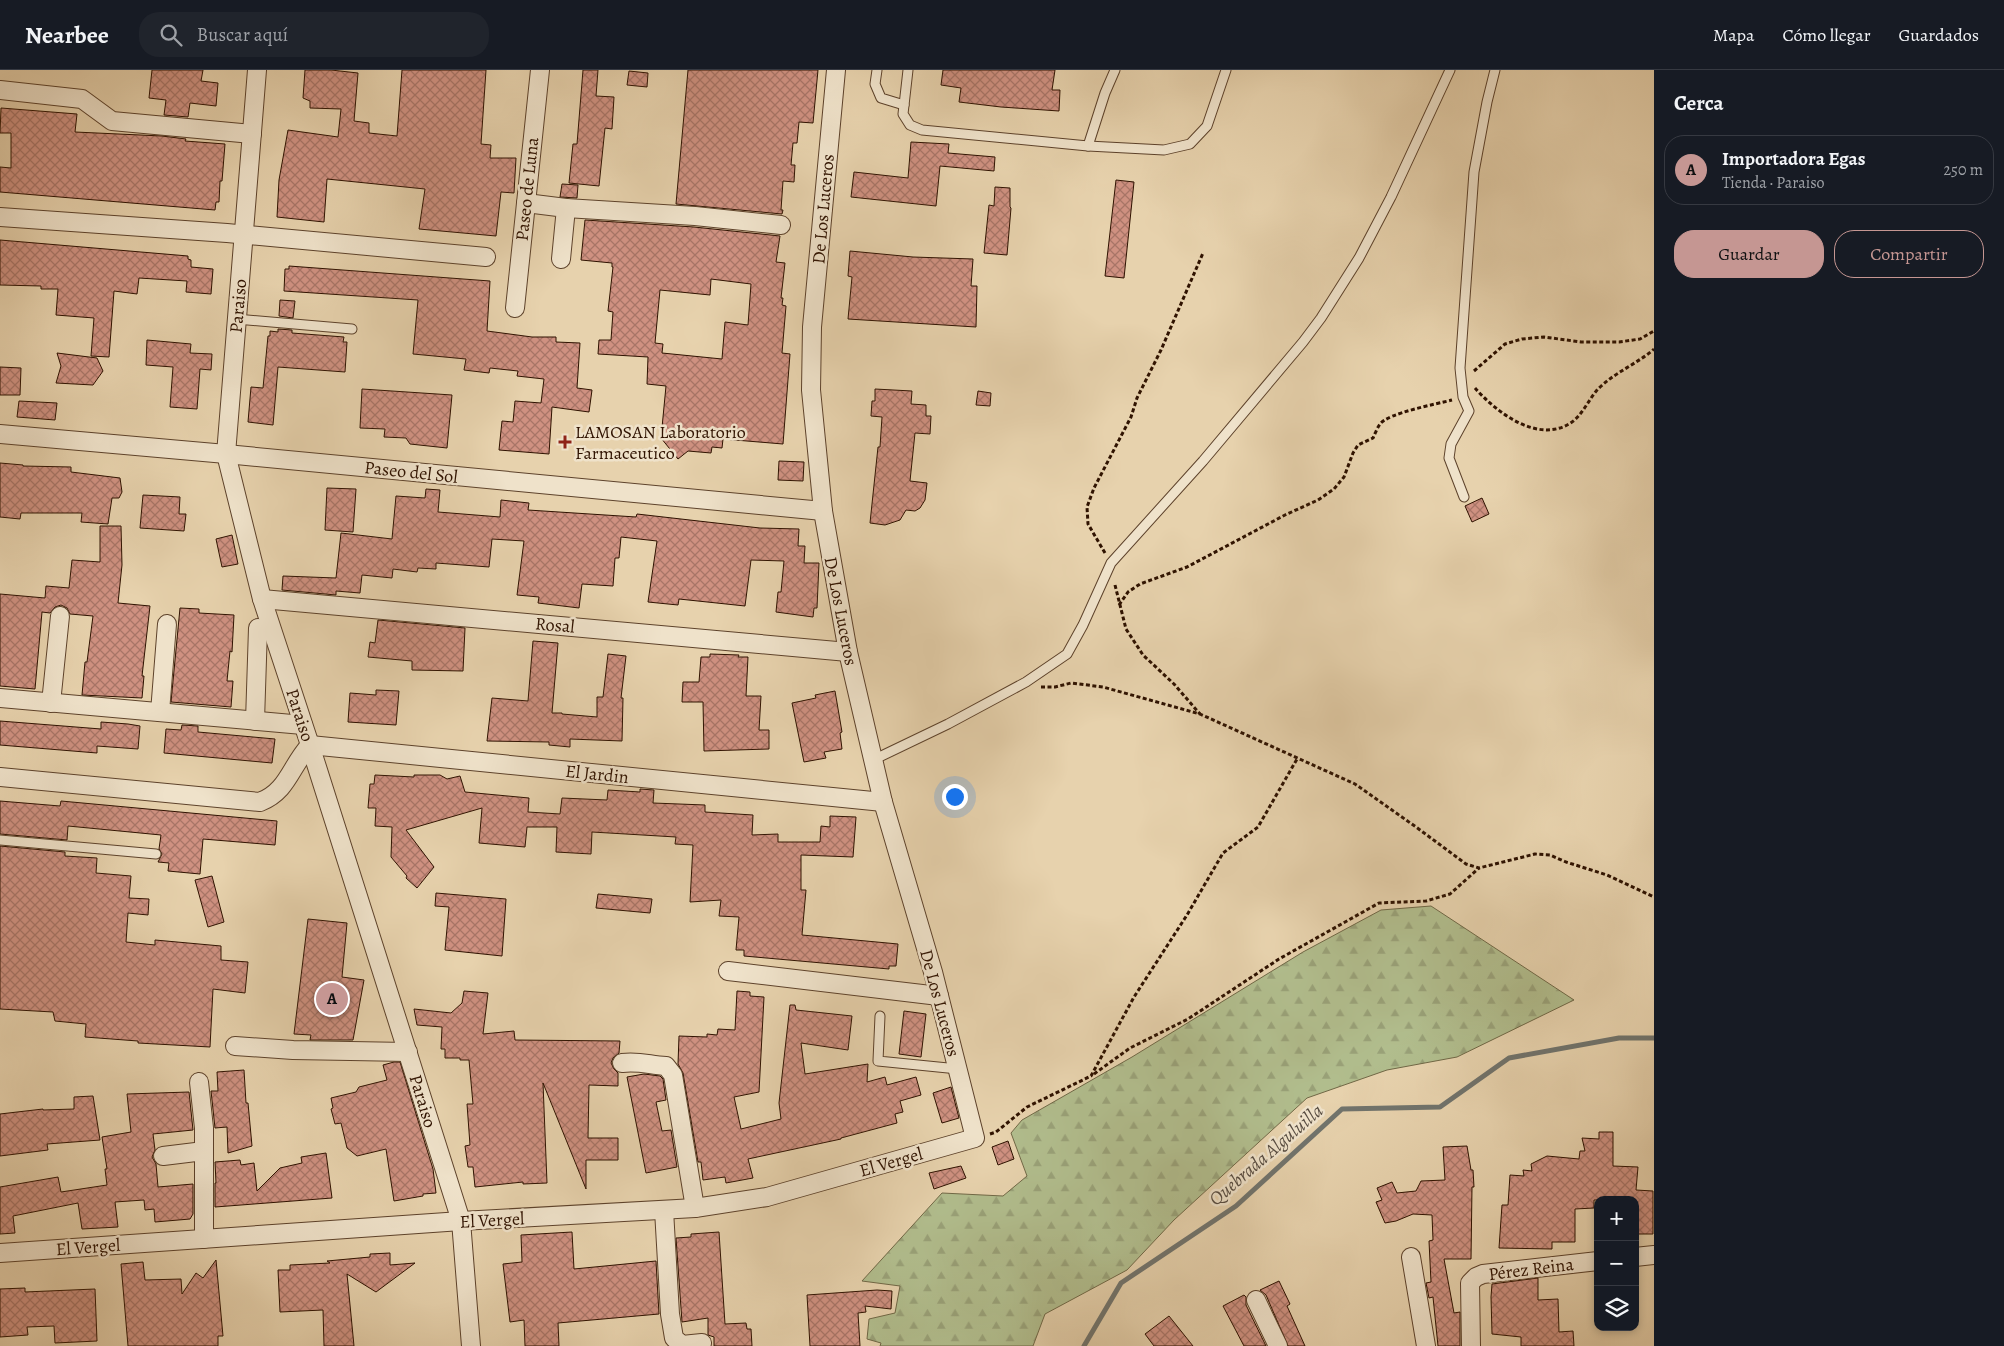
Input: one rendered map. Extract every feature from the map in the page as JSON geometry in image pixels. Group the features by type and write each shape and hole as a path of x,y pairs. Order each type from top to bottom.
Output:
{"street":[{"name":"Paraiso","path":"257,70 226,454 262,599 461,1221 470,1346"},
{"name":"Paseo de Luna","path":"515,308 540,70"},
{"name":"De Los Luceros","path":"836,70 812,328 811,390 823,511 848,652 883,802 939,996 975,1138"},
{"path":"0,90 82,99 112,121 252,134"},
{"path":"526,203 566,208 695,216 781,226"},
{"path":"561,258 566,208"},
{"path":"0,217 227,233 486,257"},
{"name":"Paseo del Sol","path":"0,434 823,511"},
{"name":"Rosal","path":"262,599 848,652"},
{"path":"51,703 60,616"},
{"path":"160,712 167,624"},
{"path":"255,721 258,628"},
{"path":"0,698 303,725"},
{"path":"0,777 260,802 272,798 281,790 299,757 310,746"},
{"name":"El Jardin","path":"310,746 883,802"},
{"path":"728,971 939,996"},
{"path":"235,1046 293,1050 408,1052"},
{"path":"622,1063 637,1061 652,1066 666,1066 673,1075 695,1208"},
{"path":"199,1082 204,1128 204,1239"},
{"name":"El Vergel","path":"0,1253 461,1221 695,1208 767,1197 975,1138"},
{"path":"163,1156 204,1151"},
{"path":"664,1210 670,1314 674,1338 682,1344 702,1343"},
{"path":"1639,1256 1654,1254"},
{"path":"1411,1257 1426,1346"},
{"name":"Pérez Reina","path":"1471,1346 1470,1284 1476,1277 1482,1274 1594,1261"},
{"path":"1256,1300 1278,1346"}],"lane":[{"path":"877,70 875,84 881,98 904,105"},
{"path":"908,70 903,114 910,125 922,130 1088,146 1164,150 1190,144 1207,126 1226,70"},
{"path":"1088,146 1105,93 1115,70"},
{"path":"874,760 948,724 1026,682 1067,654 1084,625 1111,564 1204,461 1297,350 1321,318 1364,250 1450,70"},
{"path":"1464,497 1449,458 1451,444 1469,411 1463,397 1460,368 1474,172 1495,70"},
{"path":"236,319 352,329"},
{"path":"0,840 156,854"},
{"path":"880,1016 878,1061 958,1069"}],"path":[{"path":"1200,714 1174,684 1143,655 1126,629 1111,564 1088,524 1087,507 1094,488 1131,417 1137,398 1161,350 1203,253"},
{"path":"1468,380 1474,370 1505,344 1544,336 1581,342 1619,342 1640,339 1654,331"},
{"path":"1460,368 1484,398 1528,428 1552,430 1572,421 1598,390 1619,372 1645,357 1654,349"},
{"path":"1119,605 1128,592 1147,581 1169,575 1187,567 1285,514 1318,500 1334,489 1344,477 1358,445 1373,438 1380,423 1384,420 1397,414 1463,397"},
{"path":"1116,590 1124,593 1128,592"},
{"path":"1026,682 1042,688 1071,683 1103,687 1200,714 1355,784 1441,845 1456,858 1466,864 1479,868"},
{"path":"1091,1076 1134,997 1187,915 1223,852 1258,827 1297,758"},
{"path":"975,1138 996,1132 1027,1108 1091,1076 1130,1048 1188,1018 1279,959 1379,903 1426,901 1450,894 1479,868 1535,854 1550,855 1606,875 1654,897"}],"green space":[{"path":"1431,906 1574,1000 1457,1057 1387,1070 1307,1098 1174,1220 1127,1270 1045,1314 1033,1346 880,1346 881,1343 867,1339 869,1319 895,1313 900,1286 862,1281 942,1193 1003,1196 1027,1176 1011,1133 1022,1120 1132,1057 1303,952 1381,910"}],"building":[{"path":"152,70 203,70 201,81 218,83 216,106 190,103 188,117 164,115 166,100 149,98"},
{"path":"305,70 358,73 354,121 369,123 369,133 397,136 402,70 486,70 481,144 491,145 490,158 516,158 514,193 501,192 496,236 419,229 425,189 327,179 324,222 277,217 279,180 288,130 338,137 341,109 310,108 310,101 303,98"},
{"path":"583,70 598,70 596,96 614,97 612,129 605,128 599,186 569,183 573,144 577,144"},
{"path":"688,70 818,70 813,123 799,122 797,143 793,143 791,165 795,165 794,182 783,181 782,214 676,204"},
{"path":"943,70 1055,70 1052,90 1060,90 1059,111 959,102 961,88 941,85"},
{"path":"629,71 648,73 647,87 627,85"},
{"path":"1,108 77,114 75,132 162,136 186,139 185,141 225,144 219,202 216,202 215,210 0,192 0,167 11,168 11,133 0,133"},
{"path":"911,142 949,144 948,153 995,157 994,171 940,166 936,206 851,197 854,172 908,178"},
{"path":"1116,180 1134,182 1124,278 1105,276"},
{"path":"562,184 578,185 577,198 560,197"},
{"path":"995,187 1010,188 1011,208 1007,255 984,253 989,205 994,206"},
{"path":"585,220 694,227 780,236 776,262 785,263 781,298 783,298 782,305 786,306 782,353 790,354 783,444 723,439 722,448 712,447 711,453 688,451 678,459 661,438 666,386 647,384 648,357 598,354 599,340 611,340 613,312 608,311 612,263 581,260","holes":["711,279 751,284 748,325 725,322 722,359 662,353 663,344 655,343 660,290 710,295"]},
{"path":"0,240 188,256 188,259 191,260 191,267 213,269 211,294 186,292 187,281 139,278 137,294 114,291 109,357 91,356 94,318 56,315 58,289 41,289 41,286 0,285"},
{"path":"850,251 913,257 973,259 971,286 977,286 976,327 848,319 852,277 848,276"},
{"path":"289,266 490,281 487,331 532,337 556,337 556,342 580,343 577,388 592,390 589,412 552,407 549,454 499,450 502,421 513,422 515,401 541,403 544,379 517,376 518,371 490,368 489,373 464,370 466,359 413,354 418,300 284,291 285,269 289,269"},
{"path":"280,300 295,301 293,318 279,316"},
{"path":"278,329 292,330 292,333 344,337 343,342 347,342 345,372 278,367 273,425 248,422 251,387 263,388 268,336 270,336 270,331 278,332"},
{"path":"147,340 191,344 190,353 212,354 211,370 200,369 197,409 170,407 173,367 146,365"},
{"path":"57,353 97,358 103,371 93,385 56,383 61,366"},
{"path":"0,367 21,368 20,395 0,395"},
{"path":"362,389 452,395 447,448 410,444 406,438 384,437 385,429 360,428"},
{"path":"875,389 912,391 911,404 926,405 926,416 931,416 930,434 915,433 910,481 927,483 925,500 920,508 915,511 906,510 900,520 885,525 870,523 882,417 871,416 872,401 875,401"},
{"path":"978,391 991,393 990,406 976,405"},
{"path":"19,401 57,403 55,420 17,417"},
{"path":"779,461 804,462 803,481 778,480"},
{"path":"0,463 23,466 71,467 71,472 120,478 122,492 119,498 112,498 108,524 81,522 82,513 21,513 20,519 0,517"},
{"path":"327,488 356,489 353,532 325,530"},
{"path":"426,489 440,490 438,512 500,517 501,500 529,503 528,510 636,517 637,514 760,528 799,529 798,546 805,546 804,563 819,563 817,608 814,608 813,617 776,612 778,592 781,592 784,561 751,560 745,606 679,599 678,605 648,602 657,541 621,537 619,558 615,558 613,586 582,584 579,608 538,603 539,597 517,595 524,541 492,539 489,567 436,563 436,569 418,568 417,572 393,569 392,578 362,575 360,593 336,591 336,595 282,590 283,576 336,578 341,533 392,539 396,496 425,498"},
{"path":"143,495 180,497 179,514 186,514 184,531 140,528"},
{"path":"1482,498 1489,514 1472,522 1465,506"},
{"path":"100,526 121,526 122,565 118,603 150,606 142,676 144,676 142,698 82,695 85,662 87,662 93,616 70,614 67,608 61,605 55,607 50,613 42,612 35,689 0,686 0,594 45,598 46,586 69,588 72,560 100,562"},
{"path":"232,535 238,564 222,567 216,539"},
{"path":"180,608 199,609 199,613 234,615 232,652 230,651 227,681 233,681 231,707 171,702"},
{"path":"378,620 465,628 463,671 412,670 412,661 368,657 370,642 375,643"},
{"path":"533,641 558,643 552,713 597,717 597,697 603,697 608,654 626,656 621,698 623,698 622,741 570,739 570,747 549,745 549,742 487,741 492,698 528,701"},
{"path":"710,654 748,657 746,696 761,696 759,730 769,730 769,749 704,751 703,702 682,702 683,682 699,682 701,657 710,657"},
{"path":"376,690 399,691 396,725 348,722 350,693 376,695"},
{"path":"835,691 842,732 840,733 842,749 824,752 826,758 804,762 792,703 816,698 815,695"},
{"path":"0,721 101,729 101,722 140,726 138,749 97,746 97,753 0,745"},
{"path":"182,725 198,726 198,732 275,739 272,763 164,753 166,729 181,730"},
{"path":"375,775 414,777 414,775 440,775 447,779 460,776 465,792 529,798 528,812 560,814 562,798 607,800 608,790 640,792 640,789 654,790 653,803 705,805 705,812 753,815 752,835 778,834 778,842 820,842 821,826 830,827 830,816 856,817 853,857 801,855 801,890 806,890 802,935 898,944 896,966 889,966 889,969 744,956 744,950 736,950 739,917 719,916 721,900 690,902 693,845 675,844 676,837 592,832 591,854 556,852 557,827 527,827 525,847 479,843 482,808 406,830 434,867 417,888 406,878 407,876 391,857 392,827 375,826 376,808 368,808 370,784 374,784"},
{"path":"0,801 60,806 61,801 277,821 275,845 203,839 200,874 168,871 169,863 158,862 162,854 159,849 161,835 68,826 67,840 0,834"},
{"path":"0,846 65,852 65,856 97,858 96,873 131,876 129,898 149,899 148,915 128,913 126,942 155,945 155,940 221,946 221,960 248,962 245,993 213,989 210,1047 138,1043 138,1041 85,1037 86,1024 55,1021 53,1012 0,1009"},
{"path":"212,876 224,922 208,927 195,880"},
{"path":"436,893 506,899 502,956 445,950 449,907 435,906"},
{"path":"598,894 652,899 650,913 596,908"},
{"path":"308,919 347,923 342,977 364,980 353,1040 310,1040 311,1035 294,1034"},
{"path":"464,991 488,993 483,1034 514,1031 515,1040 620,1041 619,1053 613,1058 611,1063 618,1073 618,1086 589,1085 588,1138 618,1138 618,1160 586,1160 586,1189 543,1083 547,1183 523,1184 523,1182 475,1187 473,1167 468,1167 465,1146 470,1145 467,1104 473,1104 469,1060 445,1058 445,1049 441,1049 442,1027 417,1025 414,1009 451,1013 462,1003"},
{"path":"737,991 750,992 750,996 764,997 759,1092 734,1097 741,1129 781,1119 779,1103 790,1005 795,1005 796,1010 852,1016 848,1050 801,1043 805,1074 868,1064 867,1082 885,1077 887,1085 916,1077 921,1095 900,1101 903,1112 895,1114 897,1123 841,1139 748,1159 753,1178 726,1183 725,1177 703,1180 701,1162 698,1162 683,1073 678,1064 679,1036 707,1037 707,1034 717,1035 718,1029 735,1030"},
{"path":"904,1011 926,1014 921,1057 899,1054"},
{"path":"400,1062 433,1169 436,1193 394,1201 386,1149 357,1156 347,1148 341,1123 335,1124 331,1109 333,1108 331,1098 356,1092 359,1087 387,1080 383,1065"},
{"path":"244,1070 252,1146 228,1153 227,1127 215,1128 211,1091 218,1091 217,1072"},
{"path":"644,1074 660,1076 663,1079 666,1100 656,1102 662,1131 671,1130 677,1167 646,1173 627,1077"},
{"path":"951,1087 959,1118 942,1123 933,1093"},
{"path":"189,1092 193,1130 153,1134 155,1150 152,1157 156,1164 158,1187 193,1184 193,1214 190,1219 155,1222 154,1209 145,1210 144,1200 115,1202 118,1227 82,1229 78,1203 13,1216 15,1233 0,1234 0,1187 58,1177 61,1192 107,1185 105,1169 107,1169 102,1137 131,1132 127,1094"},
{"path":"93,1096 100,1140 47,1144 48,1150 0,1156 0,1114 43,1109 74,1109 74,1097"},
{"path":"1599,1132 1613,1132 1613,1166 1638,1167 1636,1190 1653,1191 1653,1234 1639,1234 1639,1196 1594,1196 1594,1208 1575,1209 1575,1242 1552,1242 1552,1249 1499,1248 1502,1205 1508,1205 1510,1175 1524,1176 1523,1170 1532,1171 1531,1164 1547,1156 1579,1159 1580,1151 1585,1151 1582,1138 1599,1139"},
{"path":"1008,1141 1014,1159 998,1165 992,1147"},
{"path":"1467,1146 1471,1170 1473,1170 1474,1187 1472,1187 1471,1259 1444,1259 1454,1313 1460,1312 1460,1346 1438,1346 1433,1297 1429,1298 1426,1283 1431,1282 1429,1241 1433,1240 1432,1215 1413,1214 1385,1223 1376,1202 1382,1200 1377,1188 1392,1182 1397,1193 1416,1191 1421,1181 1445,1180 1443,1147"},
{"path":"326,1153 332,1198 215,1207 215,1162 240,1160 241,1165 254,1163 257,1191 280,1168 302,1163 301,1157"},
{"path":"961,1166 966,1178 934,1189 929,1173"},
{"path":"572,1232 574,1269 656,1261 659,1314 558,1323 559,1346 525,1346 524,1320 510,1322 503,1264 522,1262 521,1235"},
{"path":"719,1232 725,1324 746,1323 747,1329 751,1329 752,1346 714,1346 714,1337 708,1335 708,1318 682,1322 676,1238 691,1237 691,1234"},
{"path":"390,1253 390,1265 415,1263 376,1292 347,1274 354,1346 324,1346 323,1310 280,1312 278,1270 290,1270 290,1265 330,1263 327,1261 370,1257 370,1254"},
{"path":"216,1260 223,1336 218,1336 218,1346 128,1346 121,1264 143,1262 145,1280 181,1279 182,1294 196,1273 203,1278"},
{"path":"1538,1278 1538,1300 1558,1299 1559,1332 1573,1331 1574,1346 1521,1346 1521,1337 1492,1334 1492,1284"},
{"path":"1279,1281 1290,1304 1287,1306 1305,1346 1288,1346 1266,1295 1260,1290"},
{"path":"25,1288 25,1292 95,1289 97,1341 55,1343 54,1326 27,1327 28,1335 0,1337 0,1289"},
{"path":"877,1290 892,1291 891,1309 865,1306 866,1312 858,1313 860,1346 810,1346 807,1295"},
{"path":"1244,1295 1246,1297 1246,1305 1266,1346 1244,1346 1223,1306"},
{"path":"1169,1316 1193,1346 1154,1346 1145,1334"}],"waterway":[{"name":"Quebrada Alguluilla","path":"1084,1346 1121,1283 1236,1206 1342,1109 1440,1107 1509,1058 1619,1038 1654,1038"}],"place":[{"name":"LAMOSAN Laboratorio Farmaceutico","path":"565,442"},
{"name":"Importadora Egas","path":"332,999"}]}
